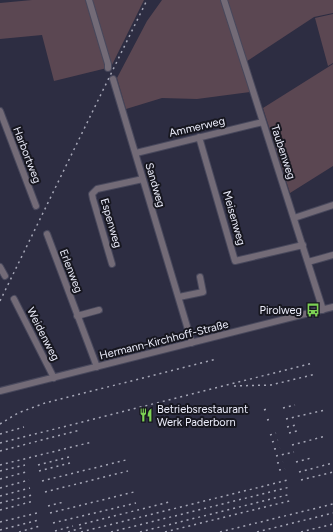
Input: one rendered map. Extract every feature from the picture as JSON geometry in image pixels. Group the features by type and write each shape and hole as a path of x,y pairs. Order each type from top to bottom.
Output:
{"street":[{"path":"89,0 108,68"},
{"name":"Taubenweg","path":"224,0 323,310"},
{"name":"Sandweg","path":"113,79 192,343"},
{"name":"Harbortweg","path":"0,112 36,206"},
{"name":"Ammerweg","path":"136,153 263,122"},
{"name":"Meisenweg","path":"199,137 235,261 303,245"},
{"name":"Espenweg","path":"112,264 92,194 97,189 143,179"},
{"path":"294,218 333,205"},
{"name":"Erlenweg","path":"46,234 97,367"},
{"path":"308,262 333,255"},
{"path":"0,267 5,276"},
{"path":"179,296 202,292 200,277"},
{"name":"Weidenweg","path":"14,299 54,378"},
{"name":"Hermann-Kirchhoff-Straße","path":"0,391 333,307"},
{"path":"77,316 99,310"}],"shaded area":[{"path":"32,0 144,0 110,69 107,68 54,81 42,35 0,39 0,3"},
{"path":"162,0 333,0 333,13 314,17 241,65 250,92 197,99 162,98 126,109 117,78 147,21"},
{"path":"333,14 333,63 328,66 315,18"},
{"path":"333,64 333,166 290,193 263,108"}],"railway":[{"path":"0,301 147,0"},
{"path":"0,424 18,413 45,403 217,359"},
{"path":"0,443 313,363"},
{"path":"234,386 271,385 316,374"},
{"path":"283,408 295,405"},
{"path":"264,410 269,408"},
{"path":"286,419 325,410"},
{"path":"267,420 272,419"},
{"path":"287,427 296,425"},
{"path":"0,434 24,427"},
{"path":"0,451 80,430"},
{"path":"289,433 297,431"},
{"path":"270,435 276,433"},
{"path":"292,445 326,436"},
{"path":"272,442 278,440"},
{"path":"0,465 92,442"},
{"path":"274,449 280,448"},
{"path":"276,456 294,452"},
{"path":"38,465 69,457"},
{"path":"296,462 311,458"},
{"path":"42,481 126,460"},
{"path":"277,463 283,462"},
{"path":"39,471 70,463"},
{"path":"299,472 333,463"},
{"path":"0,471 25,465"},
{"path":"279,470 285,469"},
{"path":"45,492 128,471"},
{"path":"0,479 26,472"},
{"path":"301,480 333,472"},
{"path":"0,488 29,480"},
{"path":"81,532 288,480"},
{"path":"111,532 290,487"},
{"path":"0,496 30,488"},
{"path":"50,513 134,492"},
{"path":"140,532 291,494"},
{"path":"0,503 32,495"},
{"path":"165,532 293,500"},
{"path":"0,510 34,501"},
{"path":"48,506 64,502"},
{"path":"79,525 169,502"},
{"path":"53,523 136,503"},
{"path":"220,532 333,504"},
{"path":"0,522 37,513"},
{"path":"257,532 333,513"},
{"path":"0,530 39,520"},
{"path":"301,532 333,524"},
{"path":"19,532 40,526"},
{"path":"55,531 73,526"},
{"path":"68,532 85,527"}],"place":[{"name":"Pirolweg","path":"313,310"},
{"name":"Betriebsrestaurant Werk Paderborn","path":"146,415"}]}
